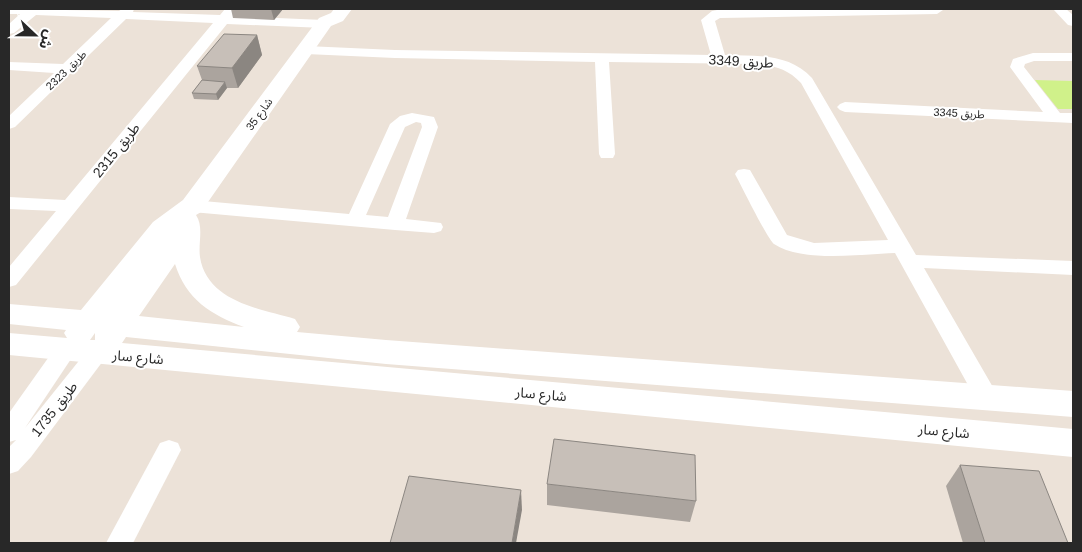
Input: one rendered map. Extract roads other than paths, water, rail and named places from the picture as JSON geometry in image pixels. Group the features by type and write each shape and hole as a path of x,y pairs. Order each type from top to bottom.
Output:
{"street":[{"name":"شارع 35","path":"98,353 176,242 190,214 306,50 326,18 337,17 342,9"},
{"path":"718,59 708,20 717,14 867,9 936,10"},
{"path":"1059,9 1073,22"},
{"path":"9,10 227,14 326,18"},
{"path":"9,30 33,11"},
{"name":"طريق 2323","path":"9,124 126,12"},
{"name":"طريق 2315","path":"9,280 227,14"},
{"name":"طريق 3349","path":"306,50 394,54 718,59 773,61 786,64 799,71 807,81 986,396"},
{"path":"602,57 607,154"},
{"path":"1055,117 1020,73 1017,67 1018,62 1033,57 1073,57"},
{"path":"9,66 66,69"},
{"name":"طريق 3345","path":"845,107 1073,118"},
{"path":"355,220 398,124 406,118 418,117 428,120 430,127 395,224"},
{"path":"744,174 780,239 798,246 814,249 905,253 1073,268"},
{"path":"9,203 69,206"},
{"name":"شارع 35","path":"66,350 162,228 190,214"},
{"path":"386,352 255,320 221,306 202,289 191,273 186,248 190,214 355,220 434,227"},
{"path":"9,314 386,352 1073,404"},
{"name":"شارع سار","path":"9,344 1073,443"},
{"name":"طريق 1735","path":"9,432 66,350"},
{"name":"طريق 1735","path":"9,463 22,450 98,353"},
{"path":"119,543 169,450"}]}
